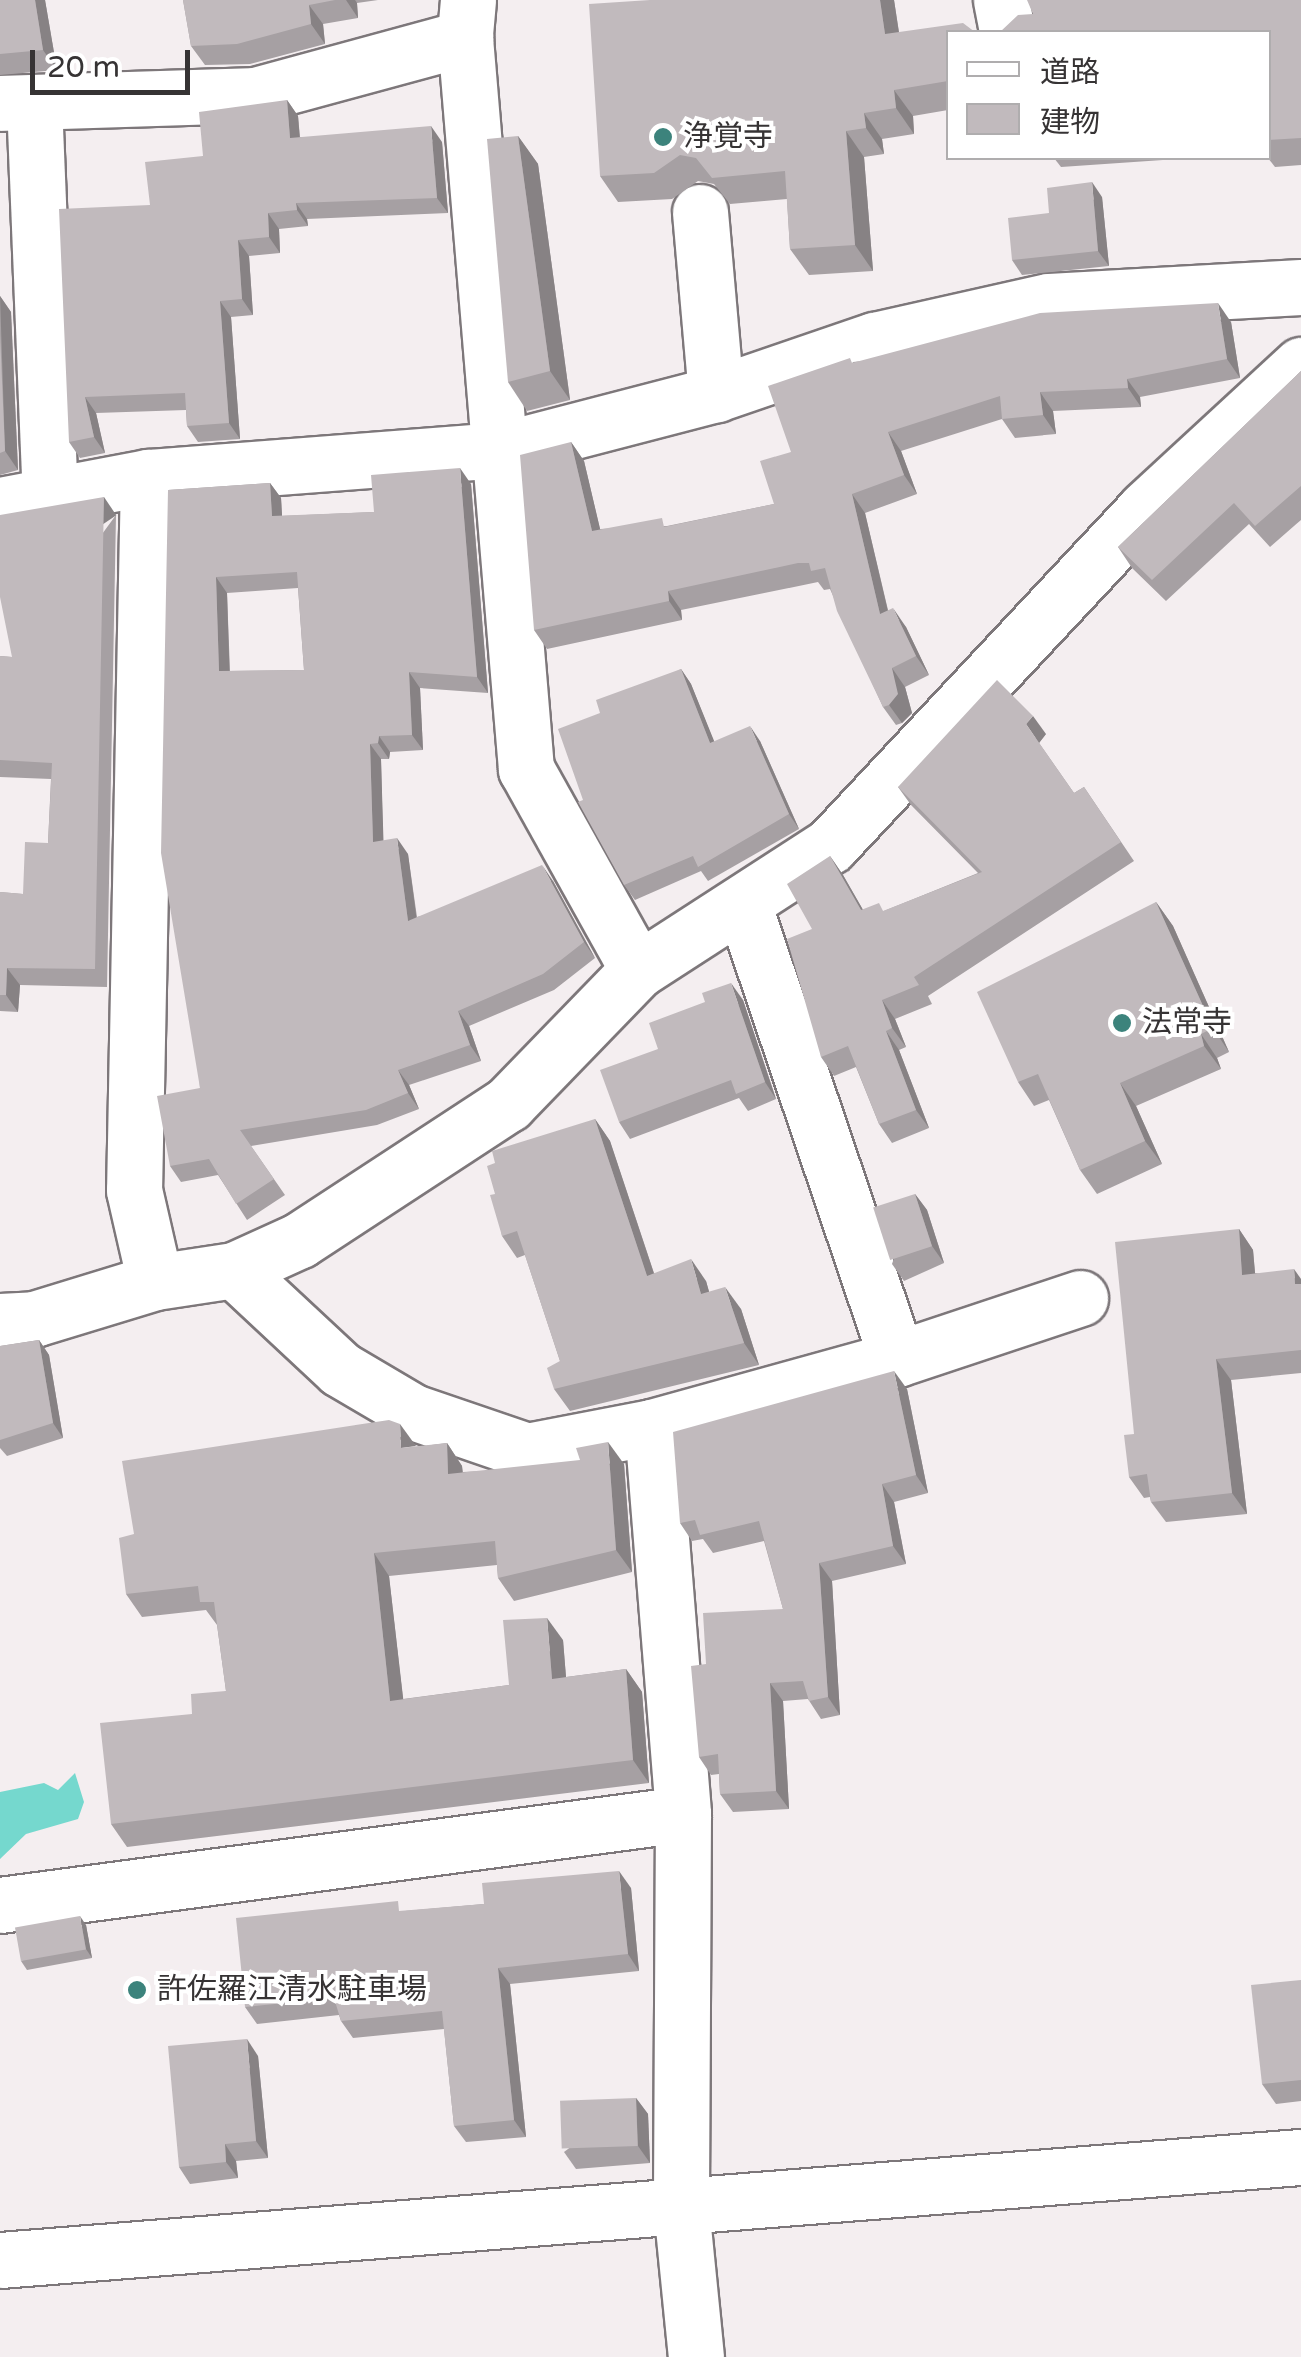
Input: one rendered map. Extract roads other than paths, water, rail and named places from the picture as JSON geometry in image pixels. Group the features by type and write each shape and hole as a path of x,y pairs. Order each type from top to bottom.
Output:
{"street":[{"path":"1001,0 1007,30"},
{"path":"638,970 526,769 501,450 466,19 255,96 17,102 25,500 148,477 501,450 716,394 874,340 1050,301 1301,287"},
{"path":"700,212 716,394"},
{"path":"0,1321 34,1319 155,1282 234,1270 300,1240 508,1104 638,970 830,846 1146,508 1301,365"},
{"path":"148,477 134,1190 155,1282"},
{"path":"743,903 896,1358"},
{"path":"234,1270 340,1369 412,1412 528,1451 652,1426 896,1358 1080,1298"},
{"path":"652,1426 683,1814 681,2207 696,2357"},
{"path":"0,1905 683,1814"},
{"path":"0,2260 1301,2158"}],"water":[{"path":"75,1773 84,1802 78,1819 26,1834 0,1859 0,1792 44,1783 58,1790"}],"place":[{"name":"浄覚寺","path":"663,137"},
{"name":"法常寺","path":"1122,1023"},
{"name":"許佐羅江清水駐車場","path":"137,1990"}]}
